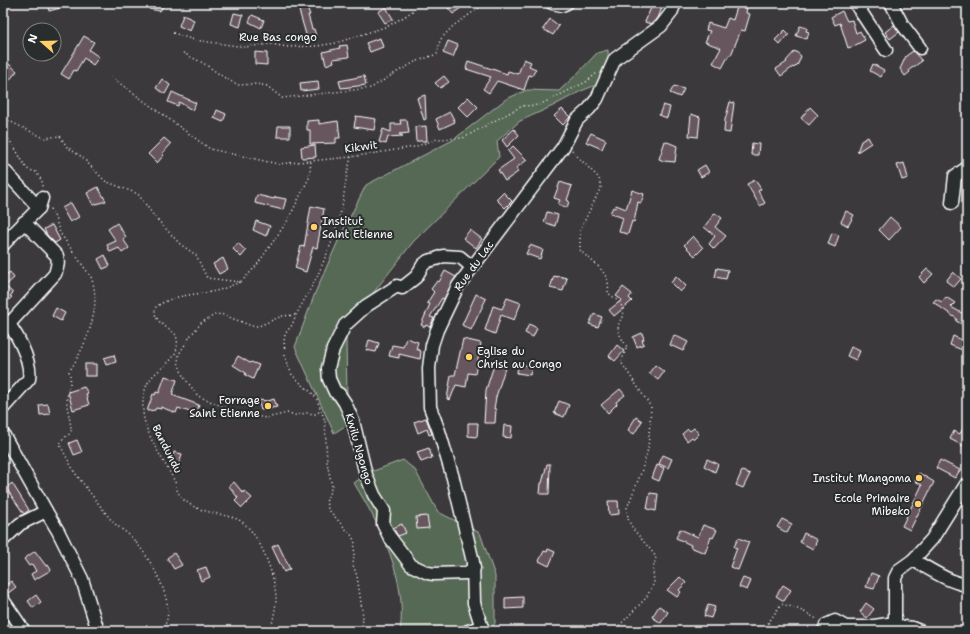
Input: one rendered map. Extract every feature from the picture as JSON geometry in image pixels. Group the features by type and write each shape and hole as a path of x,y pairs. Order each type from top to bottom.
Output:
{"street":[{"path":"552,3 562,6 567,3"},
{"name":"Rue du Lac","path":"483,629 474,603 474,568 453,478 430,407 430,356 437,330 458,286 518,208 566,142 577,120 598,99 615,59 661,26 671,13 675,3"},
{"path":"855,3 886,50"},
{"path":"891,3 902,24 920,48"},
{"path":"952,203 955,176 967,168"},
{"path":"3,169 40,203 3,244"},
{"path":"3,408 29,379 30,368 26,355 6,321 55,274 58,266 57,256 24,222"},
{"name":"Kwilu Ngongo","path":"472,267 460,257 443,256 428,260 423,265 416,277 408,284 402,288 397,286 366,306 345,325 333,349 328,368 329,379 335,392 339,394 345,403 353,421 366,475 374,495 384,511 383,524 388,536 411,565 428,573 467,573 474,568"},
{"path":"3,434 58,532 82,579 98,631"},
{"path":"895,628 895,578 899,570 913,560 937,532 944,518 967,483"},
{"path":"3,540 20,524 46,511"},
{"path":"913,560 947,579 967,585"},
{"path":"3,600 24,631"},
{"path":"825,628 835,621 846,627 867,626 912,628 920,631"},
{"path":"468,631 483,629"}],"path":[{"path":"231,3 278,7 290,3"},
{"name":"Rue Bas congo","path":"173,33 194,40 245,47 270,44 288,47 317,46 336,43 388,26 407,15 423,3"},
{"path":"183,53 203,63 238,85 257,84 267,86 282,98 372,88 396,72 415,62 436,54 440,40 453,26 486,3"},
{"path":"967,5 964,13 967,24"},
{"name":"Kikwit","path":"111,77 210,149 278,164 351,157 414,147 437,139 463,138 522,106 539,105 586,82 598,72"},
{"path":"3,115 7,120 44,138 60,136 67,147 82,157 105,181 138,194 154,216 180,244 196,255 207,278 240,282"},
{"path":"3,133 13,145 27,169 36,172 42,182 40,203 54,215 60,233 94,283 94,309 88,334 79,356 69,372 71,378 66,401 71,428 60,445 75,473 111,520 132,537 152,565 166,597 167,618 164,627 160,631"},
{"path":"566,142 577,156 599,178 601,187 600,191 580,230 580,250 601,270 608,282 608,293 619,302 623,309 623,317 619,321 618,326 620,335 627,347 621,362 651,407 648,449 628,508 628,519 633,529 656,557 653,569 654,583 646,598 614,631"},
{"path":"351,157 342,207 333,239 317,277 292,325 285,334 284,341 285,356 292,375 316,397 325,421 327,464 332,486 326,502 328,509 355,541 353,564 357,576 363,616 362,631"},
{"name":"Bandundu","path":"270,631 276,599 271,571 267,559 251,531 245,524 237,519 194,506 180,495 176,483 149,435 143,412 144,400 152,377 169,363 177,347 176,335 161,324 155,313 156,307 172,299 191,294 217,291 240,282 245,278 257,265 288,220 309,178 311,162"},
{"path":"296,315 282,316 260,326 252,326 221,314 215,314 202,322 191,335 179,354 178,362 183,376 198,396 236,412 266,418 288,414 315,414 321,411"},
{"path":"759,631 767,625 781,604 794,607 805,612 825,628"}],"green space":[{"path":"608,50 609,80 581,91 520,121 497,141 499,157 413,242 363,306 350,317 346,341 347,395 353,421 334,433 295,347 315,293 339,239 366,185 453,140 506,99 527,90 559,91 597,53"},
{"path":"403,460 415,470 438,512 480,533 495,576 495,623 490,631 400,631 400,592 396,573 382,535 354,483 368,473"}],"building":[{"path":"47,3 70,3 71,5 49,11"},
{"path":"150,3 165,3 160,11 149,9"},
{"path":"454,3 467,3 453,14 448,8"},
{"path":"653,3 664,3 658,18 651,24 645,22"},
{"path":"306,4 310,15 308,15 312,29 314,29 316,36 307,38 298,7"},
{"path":"738,4 747,7 746,13 750,14 745,31 741,30 731,55 729,55 722,68 713,63 721,48 705,42 710,31 706,30 708,23 724,28 728,18 733,20"},
{"path":"386,7 393,19 385,23 378,12"},
{"path":"842,11 847,21 852,20 856,33 860,31 865,40 850,48 848,48 840,23 835,25 831,17"},
{"path":"234,13 243,15 240,27 231,24"},
{"path":"183,15 194,20 190,31 179,26"},
{"path":"252,15 264,20 261,28 249,22"},
{"path":"550,19 559,26 553,35 543,29"},
{"path":"894,25 899,32 890,39 885,32"},
{"path":"800,26 807,28 806,31 809,32 807,39 796,36"},
{"path":"785,30 789,34 780,45 775,40"},
{"path":"84,36 94,42 89,50 99,57 93,65 84,58 69,79 61,74"},
{"path":"380,38 383,47 370,52 366,43"},
{"path":"448,41 458,45 453,57 443,53"},
{"path":"347,45 349,57 333,59 334,62 326,65 323,52 340,48 339,46"},
{"path":"795,51 801,56 798,64 781,76 776,69 787,62 786,61"},
{"path":"913,51 922,61 909,70 910,72 905,76 900,69 906,56"},
{"path":"255,52 267,53 267,65 255,64"},
{"path":"3,59 17,71 3,88"},
{"path":"524,59 531,62 529,66 536,69 532,76 529,75 524,90 497,81 489,93 483,89 491,77 466,69 468,61 507,74 508,71 518,74"},
{"path":"873,64 884,70 881,77 870,71"},
{"path":"364,76 366,85 341,88 339,81"},
{"path":"444,76 449,82 440,88 435,83"},
{"path":"162,79 170,85 165,94 156,88"},
{"path":"318,81 319,89 301,91 300,83"},
{"path":"674,86 684,89 680,97 670,93"},
{"path":"172,92 196,103 192,110 179,102 178,106 168,102"},
{"path":"425,95 426,119 424,120 417,98"},
{"path":"468,97 478,107 468,117 458,107"},
{"path":"730,102 734,103 730,133 724,132 725,120"},
{"path":"663,105 670,107 667,118 659,115"},
{"path":"810,107 818,115 809,125 801,118"},
{"path":"562,109 570,117 563,125 554,116"},
{"path":"217,110 226,114 223,122 214,118"},
{"path":"450,112 455,122 440,129 436,119"},
{"path":"691,114 700,117 698,137 689,136"},
{"path":"356,116 376,119 374,130 354,127"},
{"path":"319,120 319,124 338,121 340,138 336,138 336,143 310,144 310,130 307,130 307,121"},
{"path":"400,120 407,120 409,133 399,134 403,136 388,137 386,144 379,142 383,129 391,132 391,124 401,124"},
{"path":"278,126 290,126 290,137 277,137"},
{"path":"426,126 427,141 416,141 415,127"},
{"path":"514,129 519,135 507,147 502,140"},
{"path":"591,133 606,140 602,149 586,142"},
{"path":"868,137 871,143 857,152 861,141"},
{"path":"164,138 171,144 162,154 164,155 157,163 148,154"},
{"path":"665,141 677,146 675,162 659,159"},
{"path":"752,143 759,144 758,155 751,155"},
{"path":"315,145 316,157 302,158 301,147"},
{"path":"513,146 527,160 516,168 518,172 505,181 498,170 514,159 508,151"},
{"path":"904,163 908,178 902,180 897,165"},
{"path":"705,165 709,172 701,177 697,170"},
{"path":"755,180 761,189 758,191 765,203 760,206 747,184"},
{"path":"560,182 572,186 567,200 569,201 567,208 558,204 560,200 554,198"},
{"path":"98,187 106,201 93,205 87,193"},
{"path":"632,190 644,194 641,203 638,202 634,222 632,221 628,234 619,232 623,218 610,213 616,205 626,209"},
{"path":"503,192 512,201 505,208 496,199"},
{"path":"257,195 274,199 275,197 286,199 283,210 255,203"},
{"path":"71,203 79,217 70,222 62,208"},
{"name":"Institut Saint Etienne","path":"311,206 324,209 317,248 313,247 306,272 295,268 301,246 304,247"},
{"path":"846,211 854,215 848,226 841,222"},
{"path":"547,212 558,215 555,226 544,222"},
{"path":"715,213 722,218 715,227 726,236 714,249 709,244 715,236 704,227"},
{"path":"890,217 901,227 889,240 879,230"},
{"path":"256,221 270,226 266,236 253,230"},
{"path":"117,223 126,237 123,239 129,248 122,253 119,248 110,252 107,245 116,241 108,229"},
{"path":"52,225 60,240 55,243 47,235 44,229"},
{"path":"470,230 482,239 476,248 463,238"},
{"path":"832,233 839,235 835,247 828,244"},
{"path":"693,236 703,248 695,256 684,245"},
{"path":"238,243 246,251 241,257 233,249"},
{"path":"530,245 543,250 540,259 526,254"},
{"path":"105,255 110,266 103,269 98,259"},
{"path":"223,258 228,269 219,274 213,264"},
{"path":"717,268 728,270 726,279 715,277"},
{"path":"927,269 933,274 924,283 919,277"},
{"path":"445,271 456,277 444,299 442,298 430,317 434,318 430,327 426,325 425,327 421,325 430,304 427,303 434,292 431,289 437,281 439,282"},
{"path":"10,272 14,278 5,286 13,293 10,296 12,297 3,306 3,277"},
{"path":"953,272 961,279 954,287 946,281"},
{"path":"554,276 567,278 563,291 550,288"},
{"path":"676,276 686,286 680,292 671,283"},
{"path":"623,287 632,294 629,298 632,301 614,316 609,310 622,300 616,296"},
{"path":"476,294 486,299 471,330 462,325"},
{"path":"946,297 955,303 951,307 967,316 967,327 956,321 957,319 933,302 936,299 942,302"},
{"path":"507,298 521,303 514,320 501,315 495,334 485,330 493,306 502,309"},
{"path":"56,308 65,313 61,321 52,316"},
{"path":"594,314 602,317 598,327 589,324"},
{"path":"529,324 537,328 533,337 525,333"},
{"path":"642,333 644,339 642,340 644,344 637,347 633,337"},
{"path":"674,335 688,342 683,351 670,345"},
{"path":"953,336 967,342 967,352 950,345"},
{"path":"406,338 418,342 416,349 421,351 420,359 399,354 399,358 389,356 392,345 403,347"},
{"name":"Eglise du Christ au Congo","path":"463,339 481,343 475,374 468,373 466,387 456,385 450,400 447,399 451,375 455,375"},
{"path":"369,340 379,343 376,352 366,350"},
{"path":"617,345 624,351 615,361 609,356"},
{"path":"851,347 860,351 856,360 847,356"},
{"path":"114,355 116,362 106,365 104,358"},
{"path":"238,356 250,363 259,365 253,379 245,375 246,373 233,365"},
{"path":"495,362 506,365 496,397 494,409 496,409 495,423 484,423 486,390"},
{"path":"85,364 96,364 96,376 85,376"},
{"path":"518,364 532,366 530,375 517,373"},
{"path":"655,365 664,372 658,380 649,373"},
{"path":"165,376 177,380 172,395 199,405 196,414 178,408 176,413 161,407 161,409 156,408 155,410 147,411 153,394 155,395 156,392 159,393"},
{"path":"84,387 88,393 86,394 89,405 73,410 68,392"},
{"path":"620,389 625,395 616,402 617,404 608,413 601,405"},
{"name":"Forrage Saint Etienne","path":"274,399 277,407 261,410 258,400 268,401"},
{"path":"559,401 569,405 564,417 554,413"},
{"path":"48,404 50,414 40,415 39,405"},
{"path":"636,417 642,421 634,434 628,430"},
{"path":"426,418 432,434 429,435 427,429 418,433 414,422"},
{"path":"967,421 967,448 950,439 954,431 960,434"},
{"path":"468,423 478,423 477,437 468,436"},
{"path":"504,425 512,426 511,438 503,437"},
{"path":"694,428 699,434 694,439 692,437 687,441 682,434 688,429 690,431"},
{"path":"77,440 82,452 74,455 69,443"},
{"path":"429,448 432,458 421,462 417,452"},
{"path":"174,452 182,454 179,465 171,463"},
{"path":"663,455 672,459 668,468 659,464"},
{"path":"707,459 718,464 715,472 704,466"},
{"path":"940,460 960,470 955,478 936,468"},
{"path":"547,464 550,464 549,494 540,494 541,483"},
{"path":"657,465 664,468 659,481 652,478"},
{"path":"742,471 750,474 743,488 736,485"},
{"name":"Ecole Primaire Mibeko","path":"919,473 934,482 910,530 902,526 922,485 915,481"},
{"path":"234,482 243,493 244,491 252,498 242,508 235,501 238,498 229,486"},
{"path":"12,483 29,510 24,514 6,488"},
{"path":"650,493 658,494 656,511 647,509"},
{"path":"608,501 618,501 619,514 609,515"},
{"path":"427,516 429,528 417,529 416,517"},
{"path":"782,519 792,524 787,533 777,527"},
{"path":"402,524 406,533 398,536 393,528"},
{"path":"703,525 717,530 713,538 711,537 705,553 690,547 691,545 676,538 680,529 698,537"},
{"path":"804,533 817,540 813,549 800,542"},
{"path":"738,538 749,542 738,570 730,567 737,548 734,547"},
{"path":"278,544 290,569 284,572 272,547"},
{"path":"548,549 555,552 549,566 539,561 544,551 547,552"},
{"path":"35,551 46,566 48,565 51,570 34,580 31,574 36,571 32,564 29,566 24,559"},
{"path":"174,553 182,565 174,569 167,558"},
{"path":"206,567 210,577 201,581 197,570"},
{"path":"871,573 879,576 874,589 866,587"},
{"path":"680,577 686,583 679,590 681,592 677,597 667,590"},
{"path":"743,578 751,581 747,590 739,587"},
{"path":"11,581 16,587 7,594 3,593 3,587"},
{"path":"783,585 791,590 784,601 776,596"},
{"path":"36,595 41,602 33,608 28,601"},
{"path":"523,597 523,608 505,609 505,598"},
{"path":"866,603 874,609 867,618 860,612"},
{"path":"708,605 715,607 711,618 704,616"},
{"path":"659,606 668,612 661,623 652,617"},
{"path":"3,613 13,627 7,631 3,631"}],"place":[{"name":"Institut Saint Etienne","path":"314,227"},
{"name":"Eglise du Christ au Congo","path":"469,357"},
{"name":"Forrage Saint Etienne","path":"268,406"},
{"name":"Institut Mangoma","path":"919,478"},
{"name":"Ecole Primaire Mibeko","path":"918,504"}]}
